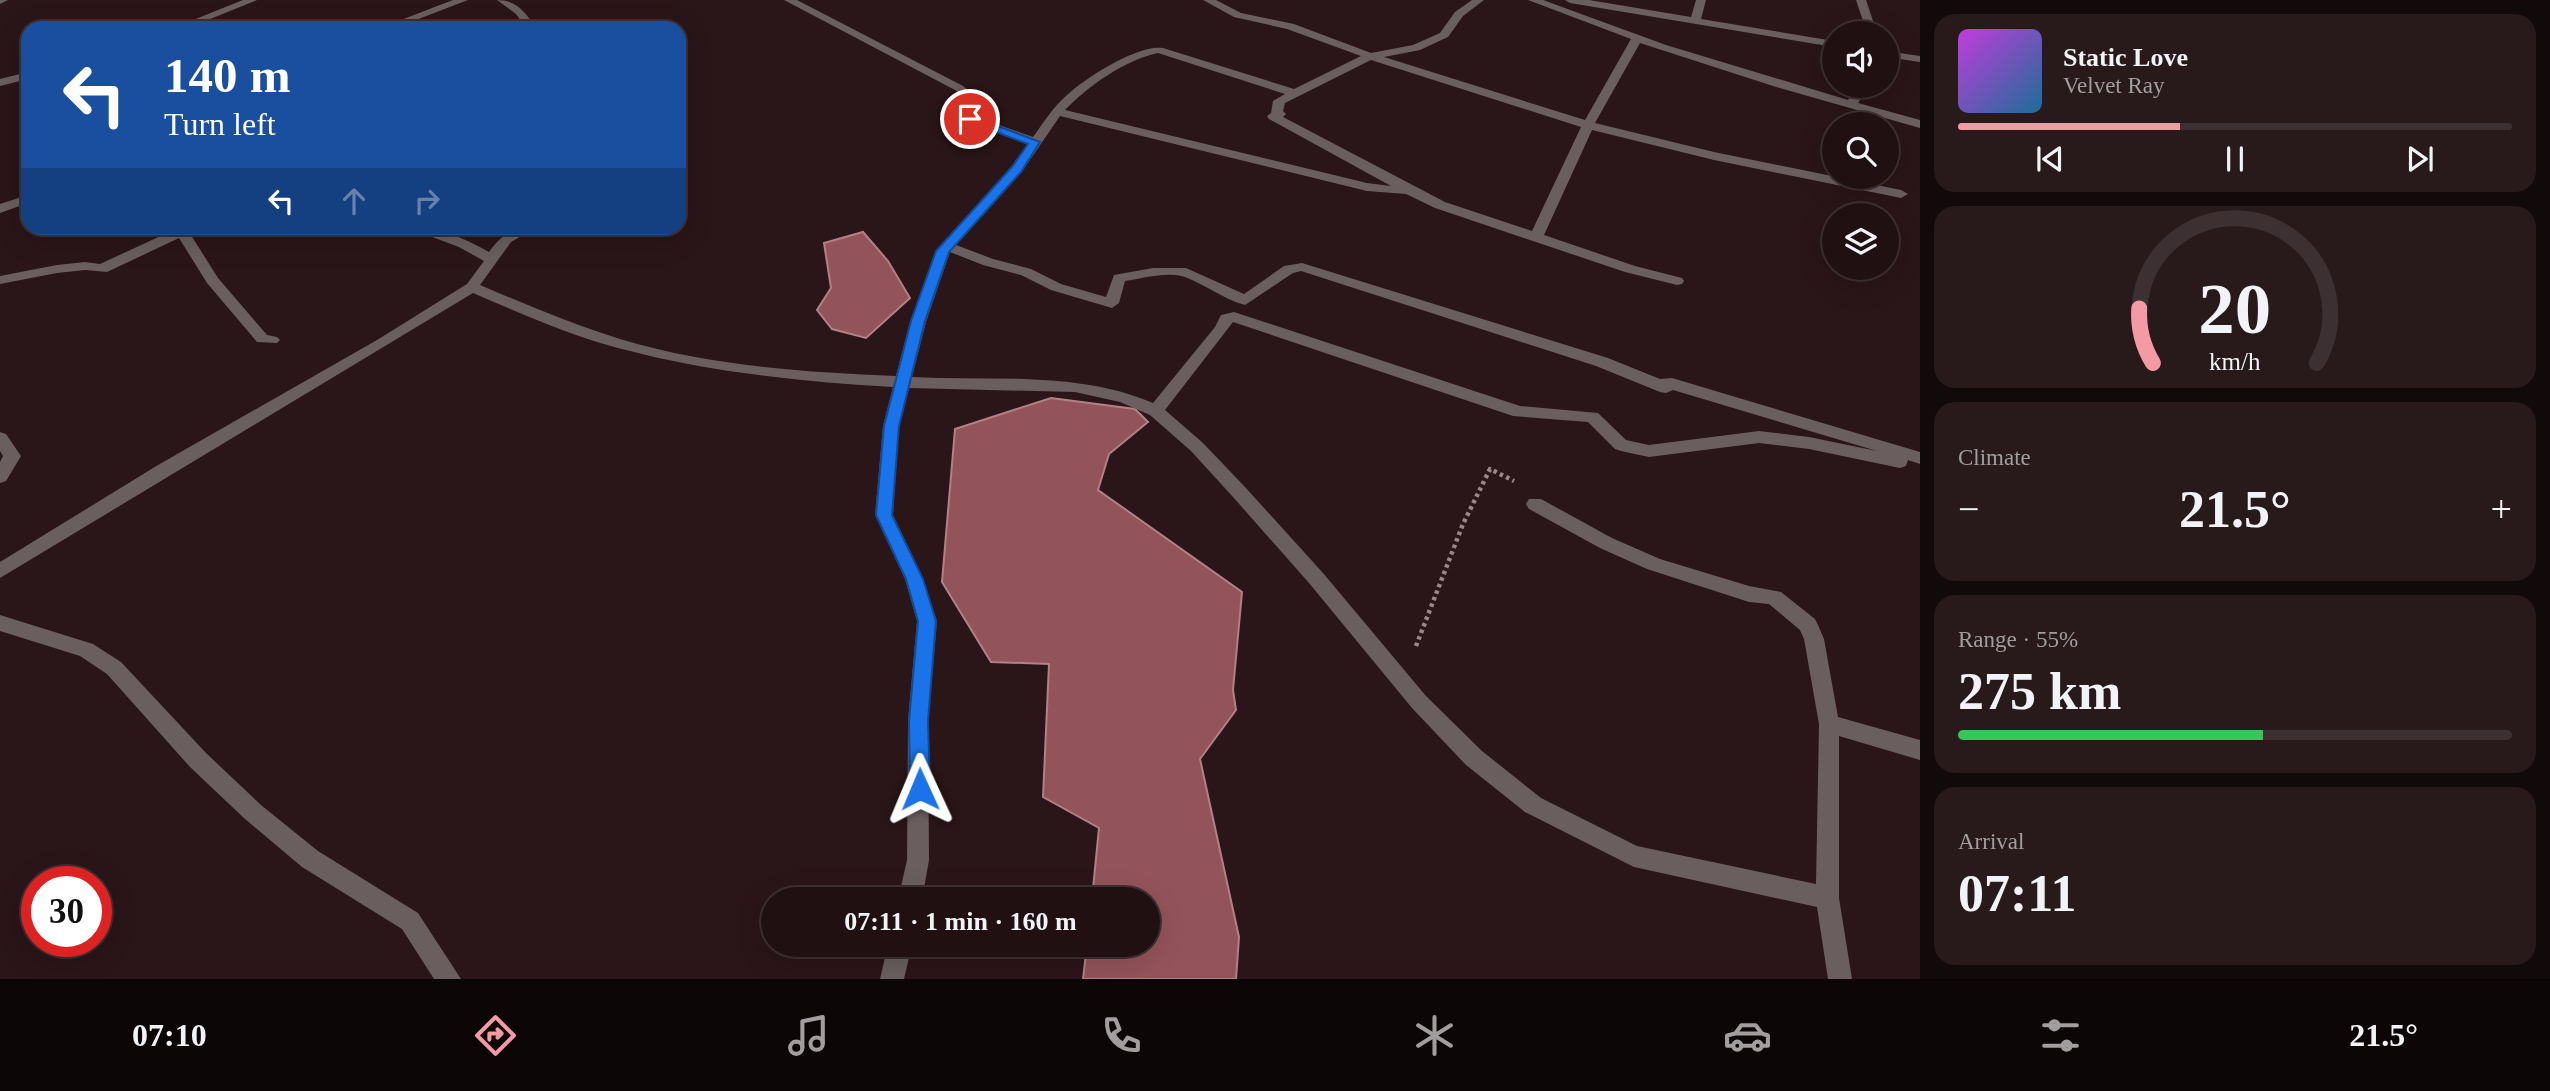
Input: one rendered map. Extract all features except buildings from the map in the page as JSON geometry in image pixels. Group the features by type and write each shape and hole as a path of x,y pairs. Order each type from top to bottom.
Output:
{"street":[{"path":"218,21 252,0"},
{"path":"404,21 463,0"},
{"path":"502,0 520,12 526,21"},
{"path":"789,0 959,88 967,94 966,114 970,119 1035,142"},
{"path":"1208,0 1238,15 1290,26 1370,56 1588,125 1726,159 1901,194"},
{"path":"1479,0 1459,14 1444,35 1416,48 1370,56 1279,101 1277,113 1280,114 1273,116 1410,191 1536,237 1677,281"},
{"path":"1533,0 1777,84 1920,124"},
{"path":"1560,9 1570,0 1822,42"},
{"path":"1695,21 1700,0"},
{"path":"1861,0 1867,21"},
{"path":"214,2 216,21"},
{"path":"1536,237 1588,125 1637,38"},
{"path":"913,887 918,860 918,721 927,621 915,579 884,515 888,452 902,381 930,282 947,246 1016,170 1057,112 1072,96 1090,82 1153,50 1167,52 1294,93"},
{"path":"1899,56 1920,59"},
{"path":"0,83 21,77"},
{"path":"1852,104 1856,98"},
{"path":"1057,112 1367,187 1410,191"},
{"path":"0,209 21,202"},
{"path":"0,280 57,269 85,266 102,268 171,235"},
{"path":"187,235 212,281 262,339 272,340"},
{"path":"440,235 464,244 493,260"},
{"path":"0,572 164,470 382,343 472,287 506,239 514,235"},
{"path":"947,246 988,262 1026,272 1056,287 1112,303 1119,278 1153,272 1186,272 1245,300 1289,269 1302,267 1602,362 1667,388 1666,382 1920,458"},
{"path":"472,287 546,318 620,344 700,361 806,377 1076,387 1124,397 1156,411 1197,447 1248,501 1402,682 1474,758 1533,805 1634,856 1827,898"},
{"path":"1156,411 1222,328 1226,318 1234,317 1519,412 1592,417 1621,445 1650,451 1759,437 1810,443 1920,467"},
{"path":"0,438 12,456 0,477"},
{"path":"1535,504 1606,543 1654,564 1749,594 1774,597 1808,625 1814,639 1829,724 1827,898 1840,979"},
{"path":"0,623 86,650 114,668 198,760 253,812 310,859 410,921 449,979"},
{"path":"1829,724 1920,750"},
{"path":"892,979 897,957"}],"path":[{"path":"1402,682 1446,565 1490,469 1526,487 1535,504"}],"shaded area":[{"path":"863,232 888,261 910,298 866,338 832,329 817,310 831,288 824,243"},
{"path":"1051,398 1135,409 1148,422 1109,454 1098,490 1242,592 1233,690 1236,710 1200,759 1239,937 1236,979 1083,979 1086,957 1160,957 1160,887 1093,887 1099,828 1043,797 1049,664 991,662 942,582 955,429"}],"route":[{"path":"920,789 918,721 927,621 915,579 884,515 891,426 918,321 943,251 1016,170 1035,142 970,119"}]}
